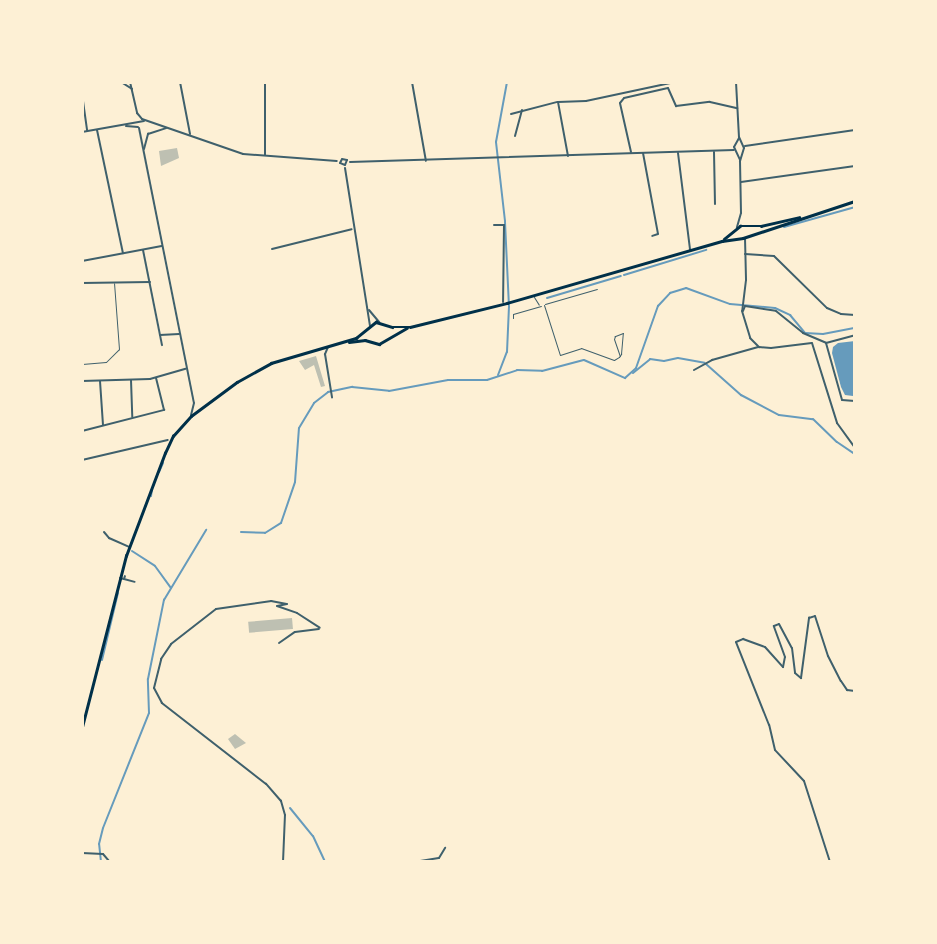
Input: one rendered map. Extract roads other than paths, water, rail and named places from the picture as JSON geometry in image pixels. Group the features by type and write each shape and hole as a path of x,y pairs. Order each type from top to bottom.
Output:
{"main road":[{"path":"346,342 379,344 410,327 743,237 855,201"},
{"path":"722,241 737,228 801,217"},
{"path":"743,237 745,227"},
{"path":"737,228 743,237"},
{"path":"82,727 119,577 169,441 200,409 237,382 271,363 346,342 379,322 386,326 410,327"},
{"path":"386,326 388,337"},
{"path":"366,332 370,342"}],"street":[{"path":"121,82 132,89"},
{"path":"130,82 137,113 144,121"},
{"path":"180,82 190,135"},
{"path":"265,82 265,156"},
{"path":"412,82 426,162"},
{"path":"511,114 522,109 558,102 586,101 675,82"},
{"path":"736,82 741,182 737,228"},
{"path":"631,154 622,100 668,88 676,106 710,102 737,108"},
{"path":"82,94 87,132"},
{"path":"558,102 568,157"},
{"path":"515,136 522,109"},
{"path":"139,128 144,121"},
{"path":"82,132 144,121 171,128 227,150 341,164 714,150 855,131"},
{"path":"151,123 152,131"},
{"path":"123,126 139,128"},
{"path":"139,128 194,402 191,416"},
{"path":"144,155 144,141 148,134 171,128"},
{"path":"97,130 123,253"},
{"path":"141,132 148,134"},
{"path":"714,150 715,204"},
{"path":"678,152 690,250"},
{"path":"643,153 658,234 652,236"},
{"path":"646,160 649,153"},
{"path":"341,164 347,162"},
{"path":"341,164 370,325"},
{"path":"741,182 855,166"},
{"path":"739,220 745,227"},
{"path":"494,225 504,225 507,302"},
{"path":"272,248 353,229"},
{"path":"743,237 742,310 750,338 759,347"},
{"path":"82,261 163,246"},
{"path":"143,250 162,345"},
{"path":"744,254 774,256 827,308 841,314 855,315"},
{"path":"82,284 150,282"},
{"path":"742,310 745,306 776,311 803,333 826,344 855,335"},
{"path":"369,309 379,322"},
{"path":"160,335 180,334"},
{"path":"694,370 712,360 753,351 759,347 812,343 837,423 855,448"},
{"path":"826,344 842,400 855,401"},
{"path":"328,347 325,354 332,397"},
{"path":"319,349 325,354"},
{"path":"82,381 156,378 187,369"},
{"path":"82,430 164,410 156,378"},
{"path":"131,379 132,418"},
{"path":"100,380 103,426"},
{"path":"194,402 200,409"},
{"path":"82,460 169,441"},
{"path":"104,532 129,547"},
{"path":"119,577 135,582"},
{"path":"279,643 295,632 320,628 277,606 287,604 271,601 216,609 171,644 161,659 154,692 163,703 266,784 281,800 285,815 283,862"},
{"path":"830,862 808,790 804,781 775,750 769,725 736,642 743,639 765,647 783,667 785,657 774,626 779,624 792,648 795,673 801,678 809,618 813,615 841,681 847,690 855,691"},
{"path":"414,862 439,858 444,848"},
{"path":"82,853 103,854 110,862"}],"lane":[{"path":"82,364 106,362 115,357 119,349 114,283"},
{"path":"513,318 513,314 597,289"},
{"path":"534,295 540,306"},
{"path":"544,305 560,355 581,348 590,349 614,360 620,356 625,336 623,334 615,336 614,339 620,356"}],"water":[{"path":"855,341 853,396 845,395 841,387 832,353 833,347 838,343"}],"waterway":[{"path":"498,375 507,352 509,307 505,221 496,142 507,82"},
{"path":"784,227 855,207"},
{"path":"624,275 706,250"},
{"path":"547,298 621,276"},
{"path":"241,532 265,533 281,523 295,482 299,428 314,403 328,392 352,387 389,391 448,380 487,380 517,370 542,371 584,360 625,378 636,368 658,306 670,293 686,288 730,304 775,308 790,315 805,333 823,334 855,328"},
{"path":"633,373 650,359 664,361 678,358 705,363"},
{"path":"706,364 741,395 779,415 813,419 837,442 855,454"},
{"path":"159,472 163,463"},
{"path":"151,496 152,490"},
{"path":"101,862 99,844 103,828 149,713 148,679 164,600 206,530"},
{"path":"132,551 155,566 171,588"},
{"path":"102,660 118,593"},
{"path":"290,808 313,836 325,862"}]}
